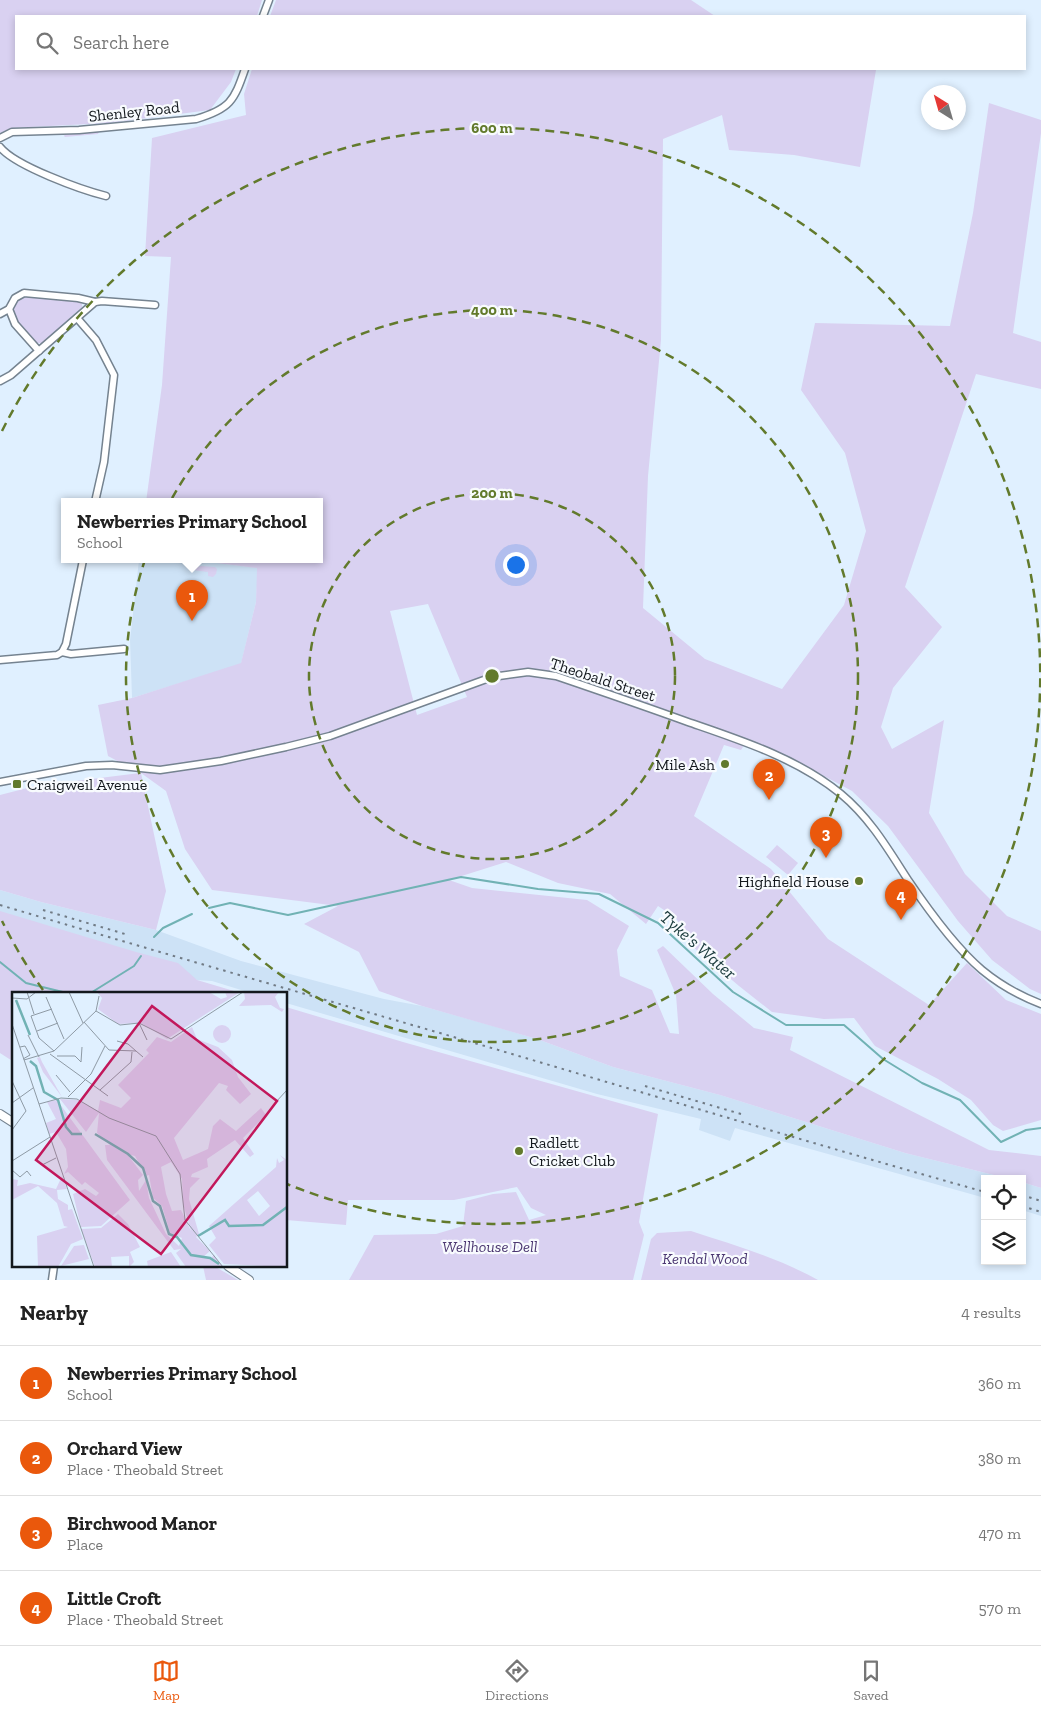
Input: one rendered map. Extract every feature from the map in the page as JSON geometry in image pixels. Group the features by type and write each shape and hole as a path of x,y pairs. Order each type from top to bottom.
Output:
{"main road":[{"path":"0,1114 12,1122"},
{"path":"231,1268 249,1280"}],"street":[{"path":"263,15 268,0"},
{"name":"Shenley Road","path":"0,138 12,132 79,130 196,119 213,114 226,106 236,95 245,70"},
{"path":"0,147 16,161 78,187 106,196"},
{"path":"0,314 9,309 15,298 24,293 78,298 95,302 155,305"},
{"path":"0,381 11,375 95,302"},
{"path":"9,309 15,324 39,351"},
{"path":"77,318 96,340 114,375 104,462 96,498"},
{"path":"0,660 57,655 62,652 66,644 82,563"},
{"path":"62,652 71,654 124,649"},
{"name":"Theobald Street","path":"0,782 86,766 112,765 160,770 221,761 330,736 492,677 528,672 556,676 746,742 819,778 860,811 877,832 910,882 940,922 982,970 1009,988 1041,1004"}],"shaded area":[{"path":"139,563 217,563 258,568 256,602 241,664 132,698 130,640"},
{"path":"0,890 156,930 241,961 486,1024 537,1039 613,1067 720,1095 905,1153 994,1175 981,1175 981,1197 735,1128 730,1141 699,1130 701,1119 597,1094 288,1004 288,992 248,992 212,981 197,980 0,925"},
{"path":"1026,1183 1041,1188 1041,1216 1026,1211"}],"green space":[{"path":"0,0 262,0 257,15 15,15 15,70 236,70 231,82 210,110 109,123 11,128 0,133"},
{"path":"276,0 691,0 714,15 270,15"},
{"path":"252,70 876,70 860,167 794,155 729,150 722,115 663,139 661,340 648,476 643,608 705,659 782,689 844,605 866,531 845,453 801,390 815,323 950,326 973,213 989,103 1041,120 1041,133 1013,333 1041,342 1041,389 976,374 905,587 942,627 893,688 881,727 892,749 944,720 929,813 965,874 1007,916 1041,931 1041,994 1030,989 992,960 958,921 888,826 852,791 796,761 748,739 741,750 724,745 694,816 771,869 828,939 929,1005 967,963 1006,1000 1041,1014 1041,1120 1003,1131 993,1125 971,1100 938,1079 875,1046 854,1018 824,1019 772,1012 692,946 676,918 658,906 646,924 610,894 558,883 506,862 449,880 472,888 587,900 629,926 617,950 620,976 652,990 670,1033 679,1034 676,995 657,950 663,946 713,994 754,1028 793,1037 790,1050 989,1150 1041,1156 1041,1188 1026,1183 1026,1175 994,1175 905,1153 720,1095 613,1067 537,1039 422,1006 379,991 359,952 304,924 338,906 212,890 185,849 166,791 141,773 166,891 156,930 0,890 0,795 35,786 140,773 108,756 98,705 132,698 241,663 256,602 257,568 217,563 323,563 323,498 147,498 162,385 171,257 145,256 152,138 246,115 244,94","holes":["428,604 467,697 417,715 390,611"]},
{"path":"99,132 98,134 64,136 65,134"},
{"path":"23,295 78,301 82,304 82,307 42,343 36,343 20,326 13,314 16,302"},
{"path":"201,566 215,567 217,569 216,574 213,577 208,576 208,572 193,570 193,568"},
{"path":"777,845 798,863 788,875 766,857"},
{"path":"0,911 178,963 197,980 237,992 12,992 12,1061 0,1053"},
{"name":"Wellhouse Dell","path":"288,1008 658,1114 639,1222 644,1235 633,1280 349,1280 374,1235 436,1234 463,1226 466,1201 493,1194 516,1192 529,1220 546,1215 531,1208 517,1187 454,1200 348,1200 346,1225 288,1220"},
{"name":"Kendal Wood","path":"691,1231 772,1259 818,1280 641,1280 651,1239 657,1233"},
{"path":"203,1268 217,1268 238,1280 206,1280"}],"waterway":[{"name":"Tyke's Water","path":"209,908 230,903 288,915 461,877 538,889 599,894 658,923 733,992 786,1025 844,1025 883,1059 922,1083 960,1100 1001,1142 1026,1130 1041,1128"},
{"name":"Tyke's Water","path":"154,937 163,928 192,914"},
{"name":"Tyke's Water","path":"92,992 134,966 141,956"},
{"name":"Tyke's Water","path":"0,962 26,983 63,992"}],"railway":[{"path":"0,905 981,1191"},
{"path":"43,910 125,934"},
{"path":"645,1086 741,1114"},
{"path":"1026,1196 1041,1201"},
{"path":"1026,1207 1041,1212"}],"place":[{"name":"Newberries Primary School","path":"192,621"},
{"name":"Mile Ash","path":"725,764"},
{"name":"Craigweil Avenue","path":"17,784"},
{"name":"Orchard View","path":"769,800"},
{"name":"Birchwood Manor","path":"826,858"},
{"name":"Highfield House","path":"859,881"},
{"name":"Little Croft","path":"901,920"},
{"name":"Radlett Cricket Club","path":"519,1151"}]}
